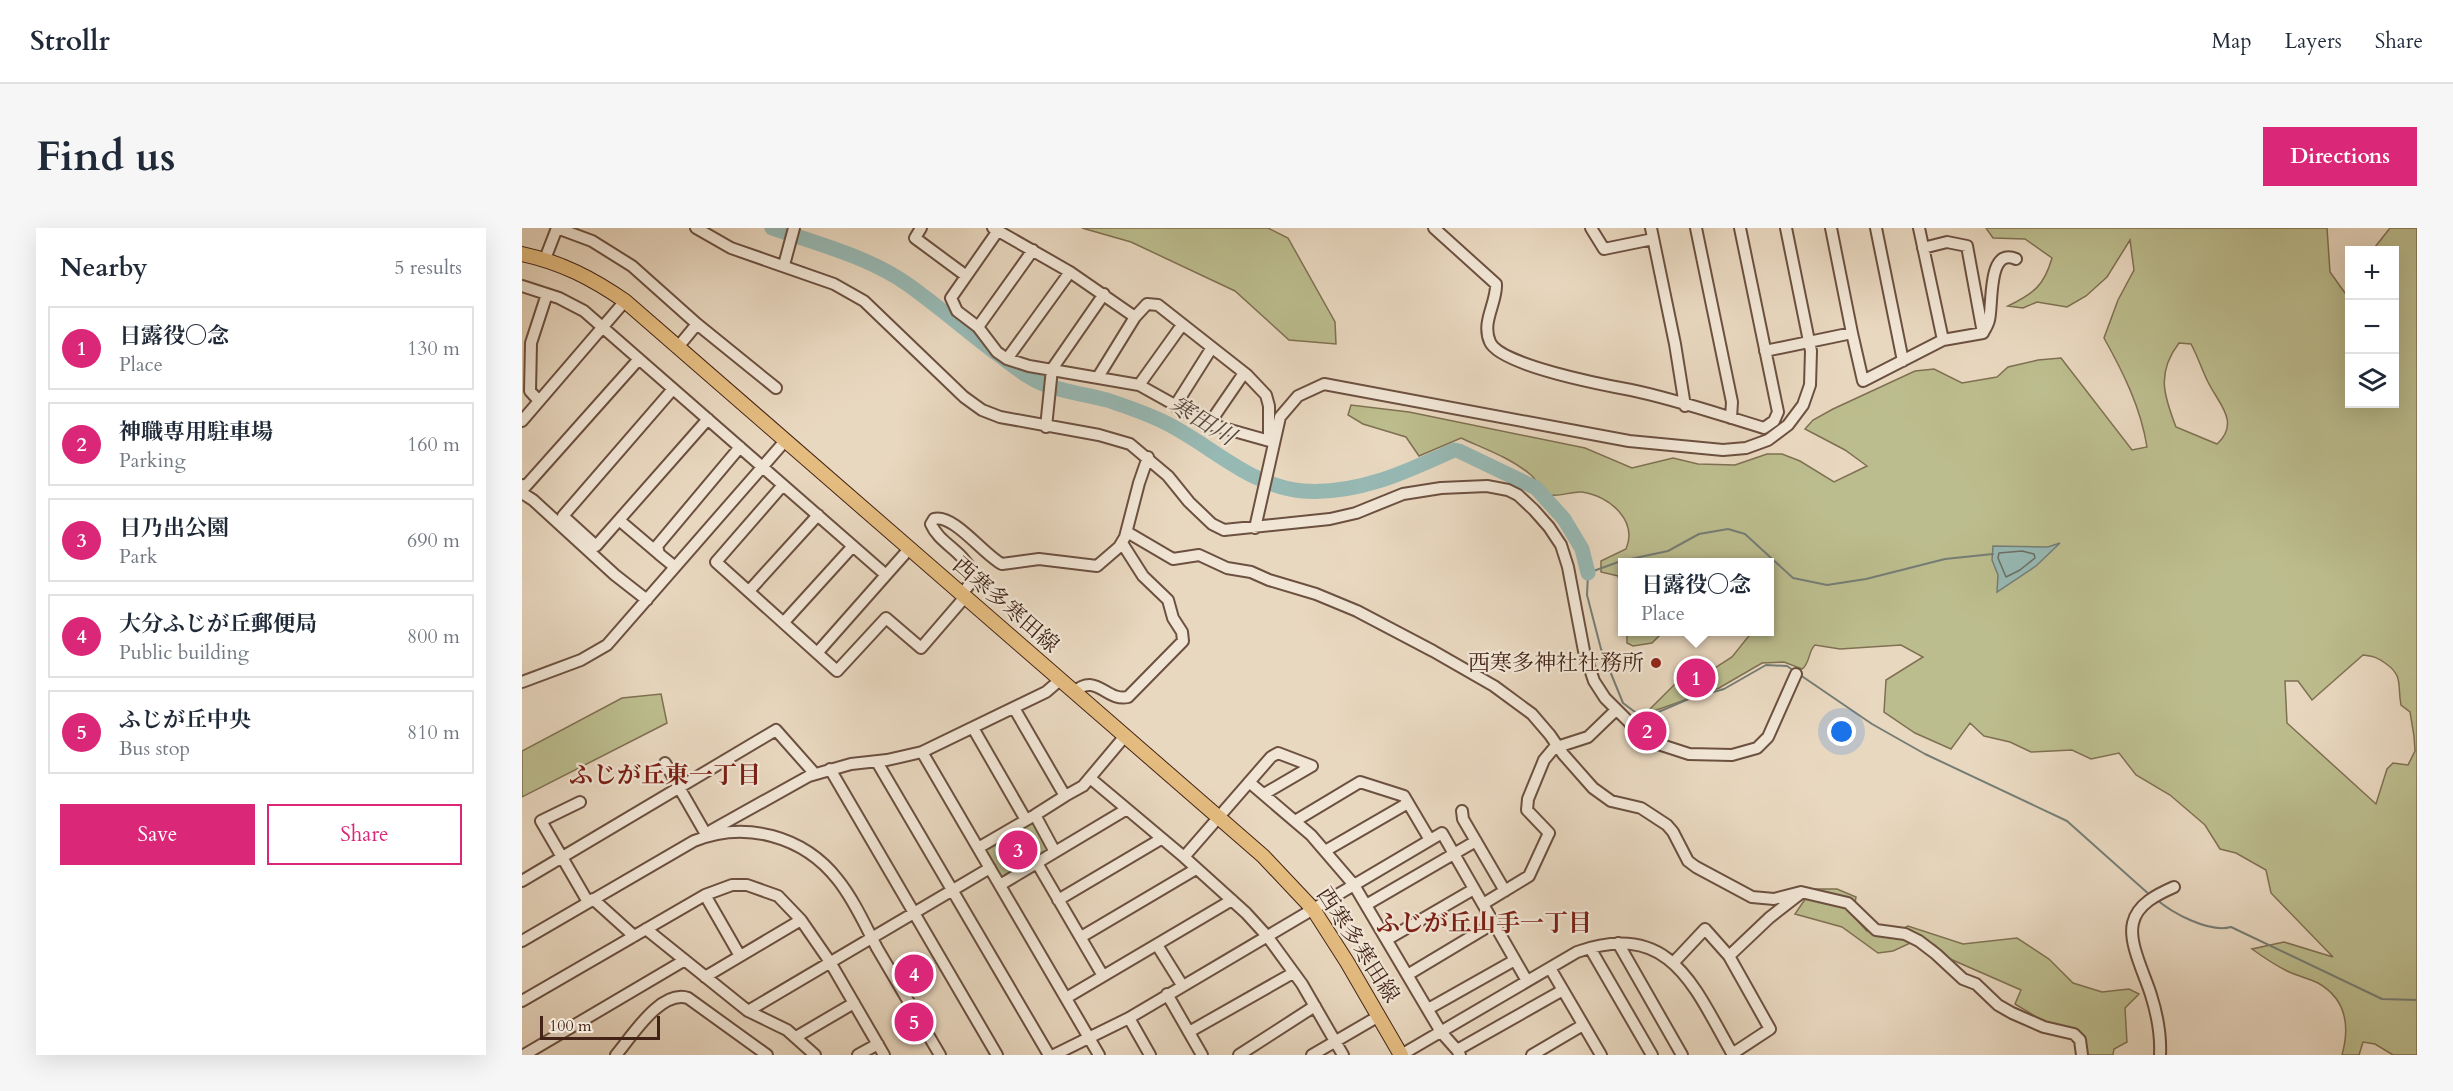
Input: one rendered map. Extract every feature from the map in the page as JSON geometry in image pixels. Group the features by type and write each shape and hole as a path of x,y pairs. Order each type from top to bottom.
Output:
{"main road":[{"name":"西寒多寒田線","path":"522,254 546,259 602,285 625,301 1270,862 1313,909 1401,1055"}],"street":[{"path":"546,259 557,228 592,241 632,266 697,324 776,388"},
{"path":"696,228 731,248 834,284 864,301 964,397 982,410 1000,417 1046,427 1113,438 1136,447 1168,476 1189,502 1216,527 1231,530 1338,517 1372,507 1403,494 1423,490 1472,485 1508,490 1518,495 1534,510 1561,545 1572,581 1584,651 1591,674 1601,693 1630,723 1635,733 1652,742 1689,754 1741,753 1757,748 1768,737 1796,674"},
{"path":"784,266 794,228"},
{"path":"921,228 915,238 965,275"},
{"path":"1435,228 1496,284 1497,292 1488,318 1487,330 1490,343 1498,353 1540,370 1764,428 1774,421 1778,412 1740,228"},
{"path":"1591,228 1604,249 1652,234 1685,406"},
{"path":"1696,228 1732,402 1731,418"},
{"path":"1255,528 1271,442 1280,417 1287,406 1298,396 1324,384 1629,441 1723,450 1746,448 1768,440 1798,413 1810,385 1812,360 1786,228"},
{"path":"1831,228 1863,381 1943,340 1983,333"},
{"path":"1876,228 1903,361"},
{"path":"1919,228 1943,340"},
{"path":"1135,317 1070,272 1012,237 995,230 951,298 957,311 978,327 997,352 1007,359 1139,385 1209,424 1271,442"},
{"path":"1923,248 1947,242 1967,246 1983,333"},
{"path":"978,327 1033,250"},
{"path":"1983,333 1989,321 1994,269 1999,261 2007,258 2016,259"},
{"path":"1007,359 1070,272"},
{"path":"522,286 560,298 584,311 886,575"},
{"path":"539,401 530,391 531,343 548,294"},
{"path":"1046,427 1052,369 1104,294"},
{"path":"522,421 625,301"},
{"path":"1098,377 1135,317 1148,304 1158,305 1244,373 1266,395 1269,406 1271,442"},
{"path":"678,347 697,324"},
{"path":"1139,385 1182,325"},
{"path":"1766,351 1852,333"},
{"path":"1175,406 1211,349"},
{"path":"522,485 525,487 639,359"},
{"path":"1209,424 1244,373"},
{"path":"673,389 563,516 596,546 708,419"},
{"path":"522,682 581,660 599,650 619,632 785,441"},
{"path":"659,554 657,546 740,447"},
{"path":"783,485 716,562 837,671 886,618 921,648 963,596 972,581 972,572 953,547 936,534 931,523 936,518 942,518 958,528 985,553 1004,565 1039,559 1095,566 1122,543 1148,458"},
{"path":"522,493 534,500 615,575 647,600"},
{"path":"748,591 818,515"},
{"path":"619,520 675,567"},
{"path":"1127,532 1173,559 1199,555 1227,568 1251,572 1334,601 1442,656 1494,686 1532,714 1600,794 1616,802 1641,808 1667,825 1674,832 1688,861 1696,867 1743,893 1762,899 1774,899 1801,892 1848,903 1876,930 1905,934 1919,941 1963,979 1976,984 1998,1005 2044,1027 2074,1034 2080,1040 2082,1055"},
{"path":"1074,692 1082,687 1093,685 1118,698 1128,698 1183,641 1182,632 1173,618 1168,600 1143,576 1122,543"},
{"path":"784,622 853,546"},
{"path":"818,652 909,549"},
{"path":"708,836 712,830 766,798 815,774 851,764 878,762 922,752 1046,692 1060,680"},
{"path":"1014,708 1065,796"},
{"path":"1483,904 1529,876 1549,833 1528,813 1527,803 1550,750 1588,737 1616,710"},
{"path":"973,728 1055,852"},
{"path":"522,881 776,730 815,774"},
{"path":"978,848 1083,786 1125,736"},
{"path":"922,752 1099,1055"},
{"path":"1184,857 1271,757 1278,753 1312,766 1264,794"},
{"path":"878,762 1049,1055"},
{"path":"665,763 708,836"},
{"path":"830,769 997,1055"},
{"path":"1090,778 1184,857 1232,900 1267,936 1315,1006 1343,1055"},
{"path":"1249,782 1295,821 1354,885 1441,1032 1459,1053 1563,990"},
{"path":"1295,821 1360,782 1404,796 1430,840"},
{"path":"579,802 541,821 591,901 634,936"},
{"path":"1325,851 1408,802"},
{"path":"1000,885 1127,809"},
{"path":"1462,811 1463,819 1505,891"},
{"path":"522,941 677,850 708,836 734,831 777,837 805,851 825,866 838,881 940,1055"},
{"path":"1054,1055 1128,1018 1442,833 1527,981"},
{"path":"1058,900 1161,839"},
{"path":"1366,905 1476,841"},
{"path":"1037,863 1103,976"},
{"path":"748,1011 990,868"},
{"path":"1081,937 1196,869"},
{"path":"522,1001 705,895 732,885 747,885 778,896 801,920 830,962 884,1055"},
{"path":"2160,1055 2158,1024 2132,935 2132,923 2136,914 2146,903 2174,887"},
{"path":"1388,939 1474,889"},
{"path":"1729,956 1785,904 1794,901 1801,892"},
{"path":"705,895 740,956"},
{"path":"1066,998 1232,900"},
{"path":"705,977 801,920"},
{"path":"1408,975 1494,923"},
{"path":"646,929 748,1011 777,1024 796,1037 815,1055"},
{"path":"1401,1055 1577,952 1618,943 1650,949 1674,962 1686,974 1732,1054 1770,1029 1729,956 1705,929 1674,962"},
{"path":"1618,943 1682,1055"},
{"path":"1157,945 1182,985"},
{"path":"1590,948 1652,1055"},
{"path":"524,1055 685,960"},
{"path":"1428,1009 1515,960"},
{"path":"1550,968 1601,1055"},
{"path":"1189,1032 1293,973"},
{"path":"1167,994 1202,1055"},
{"path":"616,1055 656,1008 669,999 679,996 688,998 767,1055"},
{"path":"796,1037 854,1003"},
{"path":"1239,1055 1315,1006"},
{"path":"1312,1055 1379,1016"},
{"path":"1128,1018 1150,1055"},
{"path":"1532,1055 1583,1025"},
{"path":"858,1055 878,1044"}],"green space":[{"path":"1082,228 1268,228 1288,238 1335,322 1336,344 1289,340 1235,291 1131,242"},
{"path":"1986,228 2327,228 2330,272 2345,293 2345,408 2399,408 2399,246 2376,246 2390,228 2417,228 2417,1055 2393,1055 2375,1044 2363,1042 2359,1055 2342,1055 2346,1034 2344,1014 2335,997 2318,983 2287,971 2252,949 2284,942 2333,957 2271,893 2266,870 2236,853 2220,849 2205,825 2170,795 2136,775 2119,753 2091,759 2072,750 2031,752 2010,742 1984,736 1970,723 1951,749 1915,733 1884,712 1886,680 1923,657 1901,645 1840,649 1815,645 1802,669 1784,662 1762,663 1719,688 1651,712 1649,710 1675,684 1687,687 1699,681 1701,677 1694,663 1701,661 1715,668 1732,657 1749,636 1774,636 1774,558 1618,558 1618,576 1601,572 1601,561 1626,549 1629,539 1625,520 1611,504 1592,494 1582,492 1547,494 1531,475 1515,464 1461,438 1419,456 1406,437 1363,424 1348,415 1351,405 1409,412 1585,448 1632,468 1673,458 1698,464 1735,465 1767,454 1782,454 1800,461 1834,482 1867,466 1845,450 1805,429 1813,420 1833,409 1915,371 1934,369 1962,383 1997,377 2008,367 2038,360 2061,358 2132,450 2147,447 2130,391 2104,338 2118,300 2134,270 2130,240 2107,277 2086,296 2067,307 2037,302 2023,308 2008,306 2037,288 2052,258 2025,239 1993,238","holes":["2179,343 2191,344 2208,382 2222,405 2227,420 2224,436 2217,444 2176,427 2164,385 2167,364","2363,655 2379,659 2395,672 2399,681 2401,705 2410,712 2415,751 2408,765 2393,763 2387,769 2376,804 2287,723 2285,681 2298,681 2312,700"]},
{"path":"1627,636 1659,636 1652,643 1633,646 1627,643"},
{"path":"661,694 667,723 522,797 522,751 622,698"},
{"path":"1033,820 1050,852 1005,878 1001,877 985,852 986,847"},
{"path":"1812,889 1837,889 1856,897 1853,916 1867,931 1887,936 1908,926 1963,944 2017,938 2049,959 2073,983 2102,992 2129,989 2139,994 2125,1008 2127,1042 2114,1049 2113,1055 2088,1055 2082,1037 2078,1033 2044,1021 2015,1004 2021,990 1948,958 1935,945 1921,938 1893,951 1878,953 1842,927 1795,914"}],"water":[{"path":"2060,543 2036,566 1997,592 1998,575 1992,560 1993,546 2048,547"}],"waterway":[{"name":"寒田川","path":"772,228 861,259 894,276 921,294 1017,369 1035,380 1057,389 1107,400 1155,418 1264,481 1303,491 1343,489 1381,480 1454,450 1459,451 1536,488 1564,519 1582,549 1588,573"},
{"path":"1635,558 1668,551 1699,534 1728,529 1745,534 1771,558"},
{"path":"1774,561 1793,578 1827,585 1866,579 1945,559 1993,554"},
{"path":"1618,562 1588,573 1587,595 1601,649 1623,703 1635,712 1649,716 1691,698 1724,689 1766,665 1787,666 1872,724 1925,754 2067,821 2151,896"},
{"path":"2156,899 2191,920 2212,927 2231,927 2382,999 2417,1000"}],"place":[{"name":"西寒多神社社務所","path":"1656,663"},
{"name":"日露役〇念","path":"1696,678"},
{"name":"神職専用駐車場","path":"1647,731"},
{"name":"日乃出公園","path":"1018,850"},
{"name":"大分ふじが丘郵便局","path":"914,974"},
{"name":"ふじが丘中央","path":"914,1022"}],"district":[{"name":"ふじが丘東一丁目","path":"665,775"},
{"name":"ふじが丘山手一丁目","path":"1484,923"}]}
